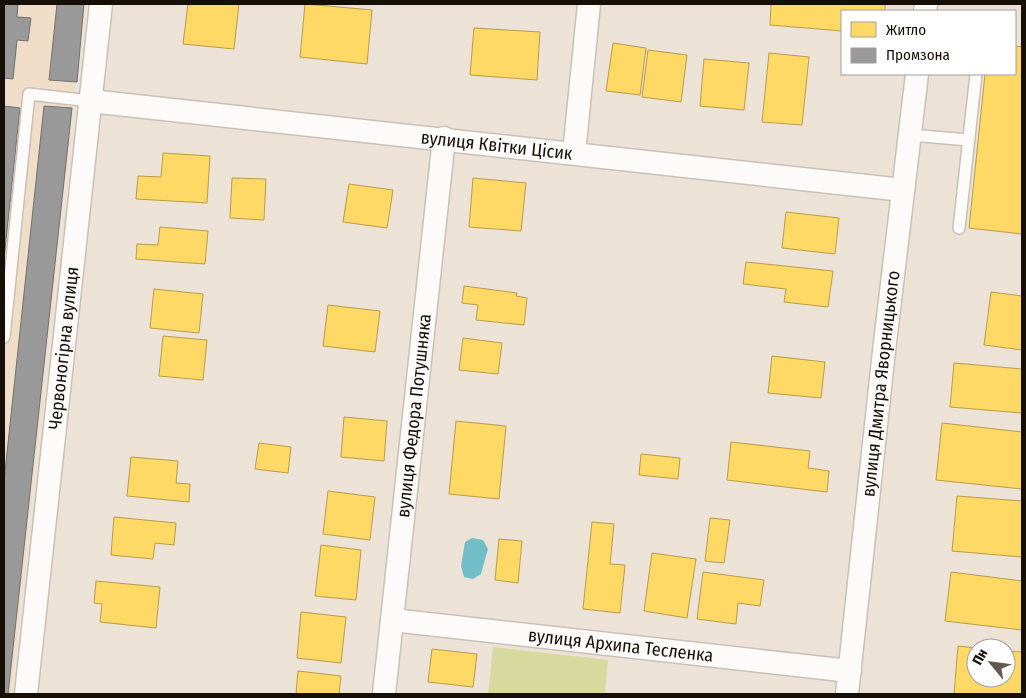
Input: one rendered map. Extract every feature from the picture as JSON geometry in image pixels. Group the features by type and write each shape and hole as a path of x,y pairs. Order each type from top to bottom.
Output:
{"street":[{"name":"Червоногірна вулиця","path":"26,694 101,4"},
{"path":"574,153 589,4"},
{"name":"вулиця Дмитра Яворницького","path":"848,694 903,190 918,75"},
{"name":"вулиця Квітки Цісик","path":"90,101 444,138 903,190"},
{"name":"вулиця Федора Потушняка","path":"384,694 444,138"},
{"name":"вулиця Архипа Тесленка","path":"392,620 850,671"}],"lane":[{"path":"959,228 976,75"},
{"path":"4,337 30,94 90,101"},
{"path":"910,134 969,140"}],"shaded area":[{"path":"4,4 84,4 11,694 4,694"}],"green space":[{"path":"493,647 608,660 605,694 488,694"}],"water":[{"path":"472,538 483,540 488,549 481,574 473,579 464,577 461,566 465,542"}],"building: Житло":[{"path":"188,4 239,4 234,49 183,44"},
{"path":"305,4 372,10 367,64 300,57"},
{"path":"771,4 885,4 885,10 841,10 841,31 770,25"},
{"path":"474,28 540,32 537,80 470,75"},
{"path":"613,43 646,48 640,95 606,91"},
{"path":"1016,46 1022,47 1022,234 969,228 985,75 1016,75"},
{"path":"648,50 687,55 681,102 642,97"},
{"path":"769,53 809,57 802,125 762,122"},
{"path":"704,59 749,63 744,110 700,106"},
{"path":"163,153 210,156 207,203 136,199 138,176 161,177"},
{"path":"232,178 266,179 264,220 230,218"},
{"path":"473,178 526,183 521,231 469,227"},
{"path":"349,184 393,190 387,228 343,222"},
{"path":"786,212 839,218 835,254 782,248"},
{"path":"160,227 208,231 205,264 136,259 137,244 158,245"},
{"path":"746,262 833,271 828,307 784,302 786,289 743,284"},
{"path":"464,286 517,293 516,296 527,298 524,325 476,320 478,305 462,303"},
{"path":"154,289 203,294 199,333 150,328"},
{"path":"991,292 1022,296 1022,350 984,345"},
{"path":"328,305 380,311 375,352 323,346"},
{"path":"163,336 207,340 203,380 159,376"},
{"path":"463,338 502,343 498,374 459,370"},
{"path":"772,356 825,362 821,398 768,393"},
{"path":"954,363 1022,369 1022,413 950,407"},
{"path":"344,417 387,421 384,461 341,457"},
{"path":"456,421 506,426 499,499 449,494"},
{"path":"942,423 1022,432 1022,489 936,480"},
{"path":"731,442 810,451 808,468 829,471 827,492 727,480"},
{"path":"259,443 291,447 288,473 255,469"},
{"path":"641,454 680,458 678,479 639,475"},
{"path":"131,457 178,461 176,483 190,484 189,502 127,496"},
{"path":"328,491 375,497 370,540 323,534"},
{"path":"957,496 1022,501 1022,557 952,551"},
{"path":"114,517 176,523 174,545 155,543 153,559 111,555"},
{"path":"710,518 730,520 724,563 705,561"},
{"path":"592,522 614,524 610,564 625,565 620,613 583,609"},
{"path":"499,539 522,541 518,583 495,580"},
{"path":"321,545 361,550 356,600 315,596"},
{"path":"652,553 696,559 687,618 644,611"},
{"path":"703,572 764,580 760,606 738,603 736,624 697,619"},
{"path":"951,572 1022,581 1022,630 945,621"},
{"path":"96,581 160,587 156,628 100,622 102,604 94,603"},
{"path":"301,612 346,617 341,663 297,658"},
{"path":"958,646 966,647 966,688 1016,688 1016,652 1022,652 1022,694 954,694"},
{"path":"432,649 477,654 473,687 428,682"},
{"path":"298,671 341,676 339,694 296,694"}],"building: Промзона":[{"path":"4,4 18,4 17,17 31,18 28,41 17,40 13,79 4,78"},
{"path":"57,4 84,4 77,82 49,80"},
{"path":"4,106 20,108 4,259"},
{"path":"44,106 72,108 8,694 4,694 4,481"}]}
